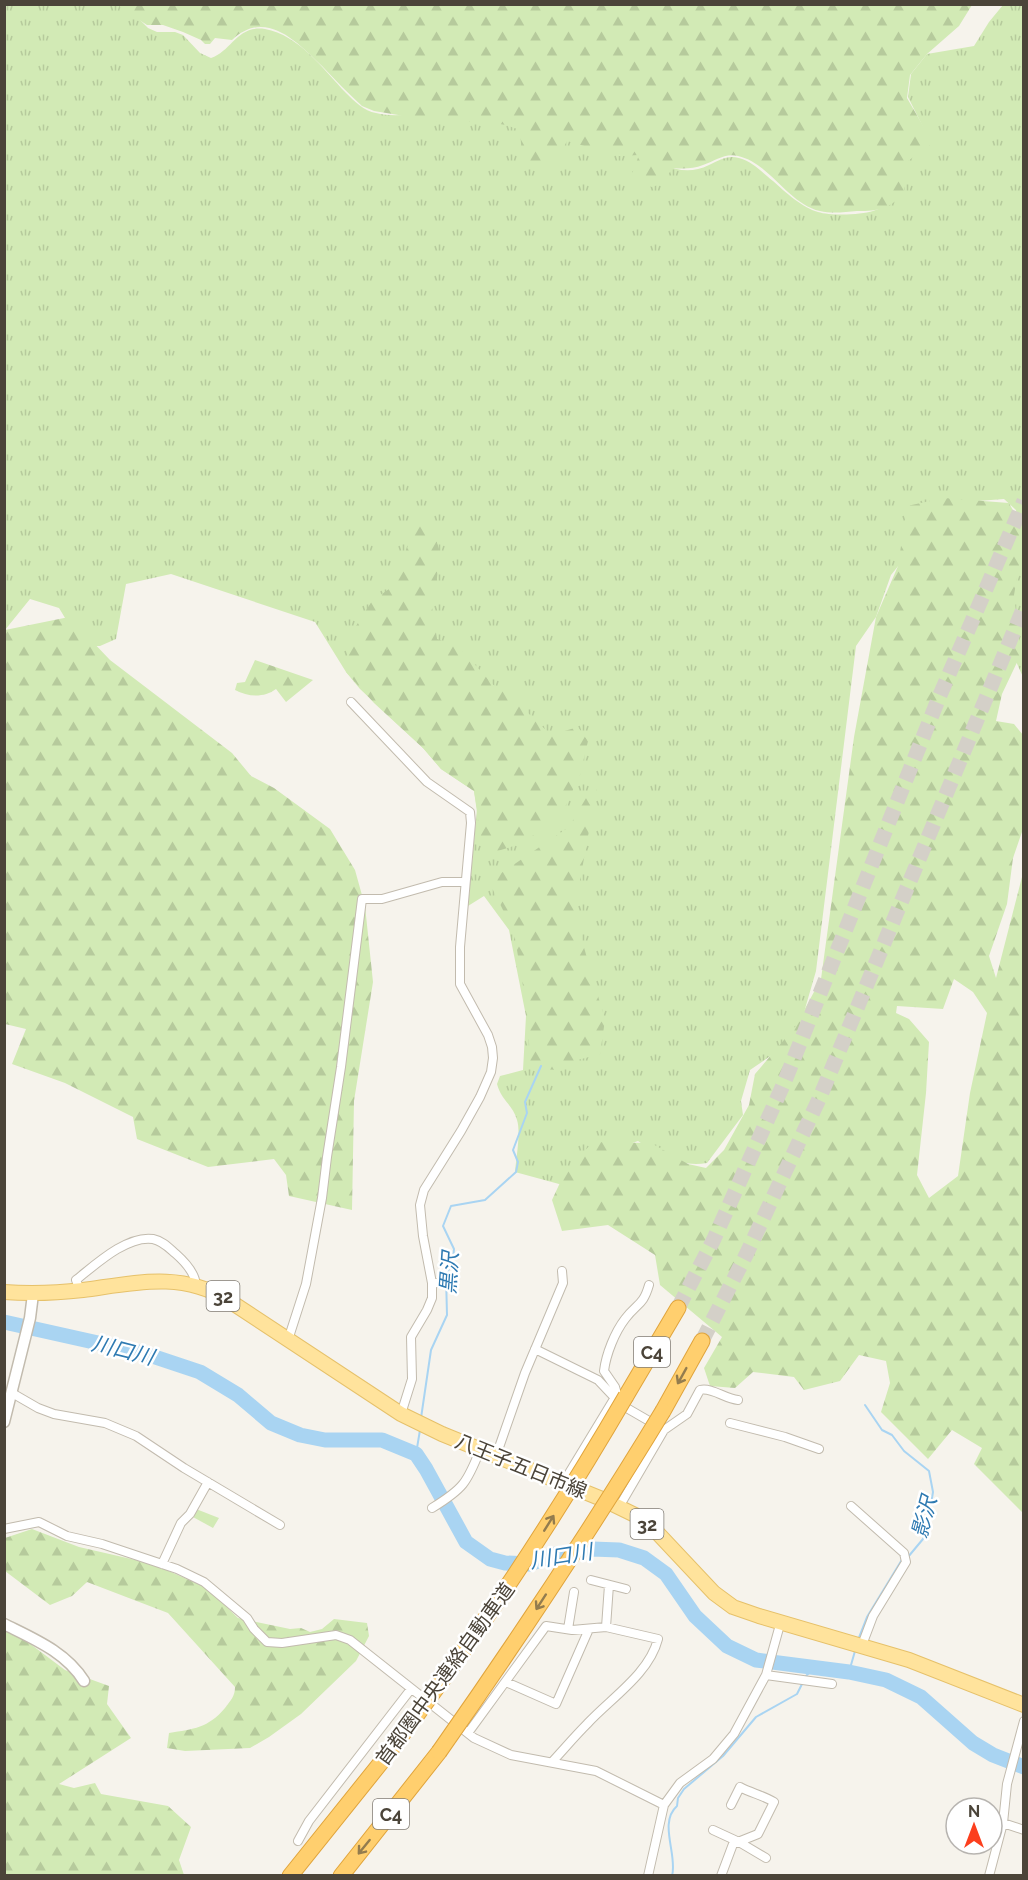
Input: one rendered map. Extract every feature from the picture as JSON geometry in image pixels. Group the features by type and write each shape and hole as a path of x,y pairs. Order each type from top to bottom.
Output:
{"highway":[{"name":"首都圏中央連絡自動車道","path":"290,1875 383,1760 466,1649 537,1543 618,1398 678,1308"},
{"name":"首都圏中央連絡自動車道","path":"341,1875 439,1752 496,1671 616,1489 702,1341"}],"main road":[{"name":"八王子五日市線","path":"4,1292 33,1294 160,1281 196,1285 228,1299 405,1416 480,1450 620,1507 651,1526 726,1603 742,1611 909,1660 1023,1705"}],"street":[{"path":"351,702 428,782 470,812 459,966 460,984 488,1035 493,1058 491,1072 480,1097 424,1190 420,1205 423,1236 435,1282 428,1310 411,1337 412,1379 405,1416"},
{"path":"288,1340 306,1284 322,1198 362,899 382,899 442,882 465,882"},
{"path":"80,1290 76,1280 104,1258 145,1239 153,1239 165,1245 188,1267 195,1277 196,1285"},
{"path":"496,1456 535,1349 563,1283 562,1271"},
{"path":"435,1282 449,1283"},
{"path":"563,1483 618,1398 615,1387 604,1371 608,1353 623,1322 644,1301 649,1285"},
{"path":"4,1422 30,1318 33,1294"},
{"path":"535,1349 598,1380 618,1398 664,1430"},
{"path":"620,1507 664,1430 687,1414 700,1390 706,1389 727,1399 738,1400"},
{"path":"12,1393 54,1414 105,1423 136,1436 280,1525"},
{"path":"730,1423 786,1437 819,1449"},
{"path":"432,1508 463,1486 470,1476 480,1450"},
{"path":"162,1564 181,1523 190,1514 208,1482"},
{"path":"851,1506 905,1557 858,1644"},
{"path":"4,1529 39,1522 67,1536 102,1544 177,1569 204,1582 247,1618 267,1642 282,1644 336,1635 350,1640 486,1745 511,1755 596,1771 664,1805"},
{"path":"591,1580 626,1589"},
{"path":"606,1627 609,1585"},
{"path":"568,1629 574,1592"},
{"path":"648,1875 664,1805 680,1783 713,1759 734,1734 767,1673 781,1621"},
{"path":"4,1624 51,1648 68,1661 84,1681"},
{"path":"468,1733 546,1626 568,1629 606,1627 658,1639 654,1653 640,1671 552,1762"},
{"path":"506,1682 555,1704 589,1629"},
{"path":"767,1673 832,1684"},
{"path":"298,1841 309,1821 411,1689"},
{"path":"1004,1815 1009,1775 1023,1721"},
{"path":"721,1875 733,1844 758,1834 774,1802 756,1792 740,1787 731,1805"},
{"path":"1004,1823 1023,1830"},
{"path":"712,1830 766,1858"},
{"path":"993,1874 997,1856"}],"green space":[{"path":"5,5 118,5 132,12 148,28 157,32 175,32 183,35 200,53 211,58 248,31 265,29 277,32 310,54 352,99 372,112 386,115 408,115 453,109 476,110 641,151 665,165 682,170 700,169 720,160 735,157 753,165 806,207 818,212 838,214 868,212 894,201 898,165 930,141 908,97 911,74 927,54 974,46 1003,5 1023,6 1023,677 1014,657 1006,596 1021,551 1016,510 1004,499 978,501 956,510 907,555 891,575 876,617 856,646 816,971 800,1026 778,1051 750,1070 741,1101 743,1115 707,1163 679,1162 638,1141 598,1155 584,1182 559,1184 515,1172 518,1125 513,1110 501,1094 497,1084 500,1076 523,1070 526,1016 509,930 484,896 468,906 477,809 474,791 441,769 423,748 360,689 346,672 315,622 171,574 126,584 116,639 100,646 82,646 59,608 30,599 5,630"},
{"path":"119,5 972,5 959,26 927,54 910,75 907,98 933,143 901,166 905,192 884,208 834,213 809,207 760,167 749,160 733,155 695,167 672,168 664,183 652,187 630,179 639,155 619,156 567,141 555,164 532,170 522,156 520,130 488,122 441,122 374,111 362,106 302,47 280,32 257,27 245,31 232,40 215,38 210,44 205,44 201,40 163,25 147,25"},
{"path":"944,498 1009,503 1023,529 1014,595 1021,654 1002,694 996,721 1014,724 1023,735 1023,829 1013,858 1007,904 989,956 996,978 1023,873 1023,1513 974,1464 982,1448 952,1430 928,1459 881,1412 890,1383 886,1361 859,1355 840,1381 804,1390 794,1377 753,1372 735,1388 710,1386 704,1368 722,1337 660,1285 655,1255 608,1225 562,1231 552,1200 565,1172 593,1142 651,1143 688,1164 706,1168 724,1150 749,1105 755,1074 795,1027 821,979 854,737 876,617 898,566 907,506","holes":["954,979 973,992 987,1013 970,1093 958,1176 929,1198 917,1175 929,1042 909,1019 896,1013 897,1006 943,1009"]},
{"path":"426,506 439,549 432,607 437,639 459,647 497,689 515,690 527,712 551,735 578,727 588,741 580,775 559,820 517,845 494,852 482,847 474,791 441,769 423,748 374,703 346,672 349,637 372,601 389,589 402,565 415,522"},
{"path":"69,617 110,660 232,753 251,776 274,788 330,829 355,870 365,906 373,982 354,1101 352,1210 289,1196 286,1175 274,1159 208,1167 137,1139 133,1117 65,1083 12,1064 26,1029 5,1024 5,630"},
{"path":"255,660 313,680 286,702 276,689 256,696 235,690 237,683 245,682"},
{"path":"599,776 574,913 605,1020 600,1054 574,1061 557,1070 530,1068 528,1016 514,932 491,886 494,878 569,827"},
{"path":"196,1509 219,1518 213,1528 193,1517"},
{"path":"32,1529 79,1547 153,1564 207,1588 238,1618 290,1629 301,1628 310,1632 322,1629 334,1619 367,1623 369,1636 356,1661 301,1714 250,1748 185,1751 167,1748 169,1733 193,1729 219,1715 231,1700 235,1687 168,1613 87,1582 72,1596 50,1605 5,1571 5,1538"},
{"path":"4,1631 25,1640 65,1670 109,1686 107,1704 131,1738 59,1784 74,1788 95,1783 101,1794 168,1806 191,1827 179,1860 184,1875 5,1875"}],"waterway":[{"name":"黒沢","path":"421,1418 431,1350 447,1315 446,1276 453,1259 454,1249 443,1226 451,1206 485,1200 516,1172 518,1162 513,1150 527,1113 525,1102 541,1066"},
{"name":"川口川","path":"4,1322 143,1353 200,1372 238,1395 271,1423 300,1435 325,1440 382,1440 416,1454 466,1542 490,1559 505,1563 530,1564 556,1554 592,1549 619,1550 644,1558 666,1574 695,1616 727,1646 756,1660 849,1672 886,1680 921,1697 973,1743 993,1755 1024,1767"},
{"name":"影沢","path":"865,1405 882,1430 892,1435 904,1451 929,1471 933,1492 927,1530 923,1539 908,1557"},
{"name":"黒沢","path":"416,1454 420,1430"},
{"name":"影沢","path":"858,1640 867,1617 903,1558"},
{"name":"影沢","path":"849,1672 855,1651"},
{"path":"806,1676 814,1668"},
{"path":"672,1876 673,1859 669,1821 684,1789 723,1756 756,1717 797,1694 802,1684"}],"tunnel":[{"path":"678,1308 713,1241 784,1083 940,695 1024,501"},
{"path":"702,1341 746,1255 820,1097 1024,607"}]}
